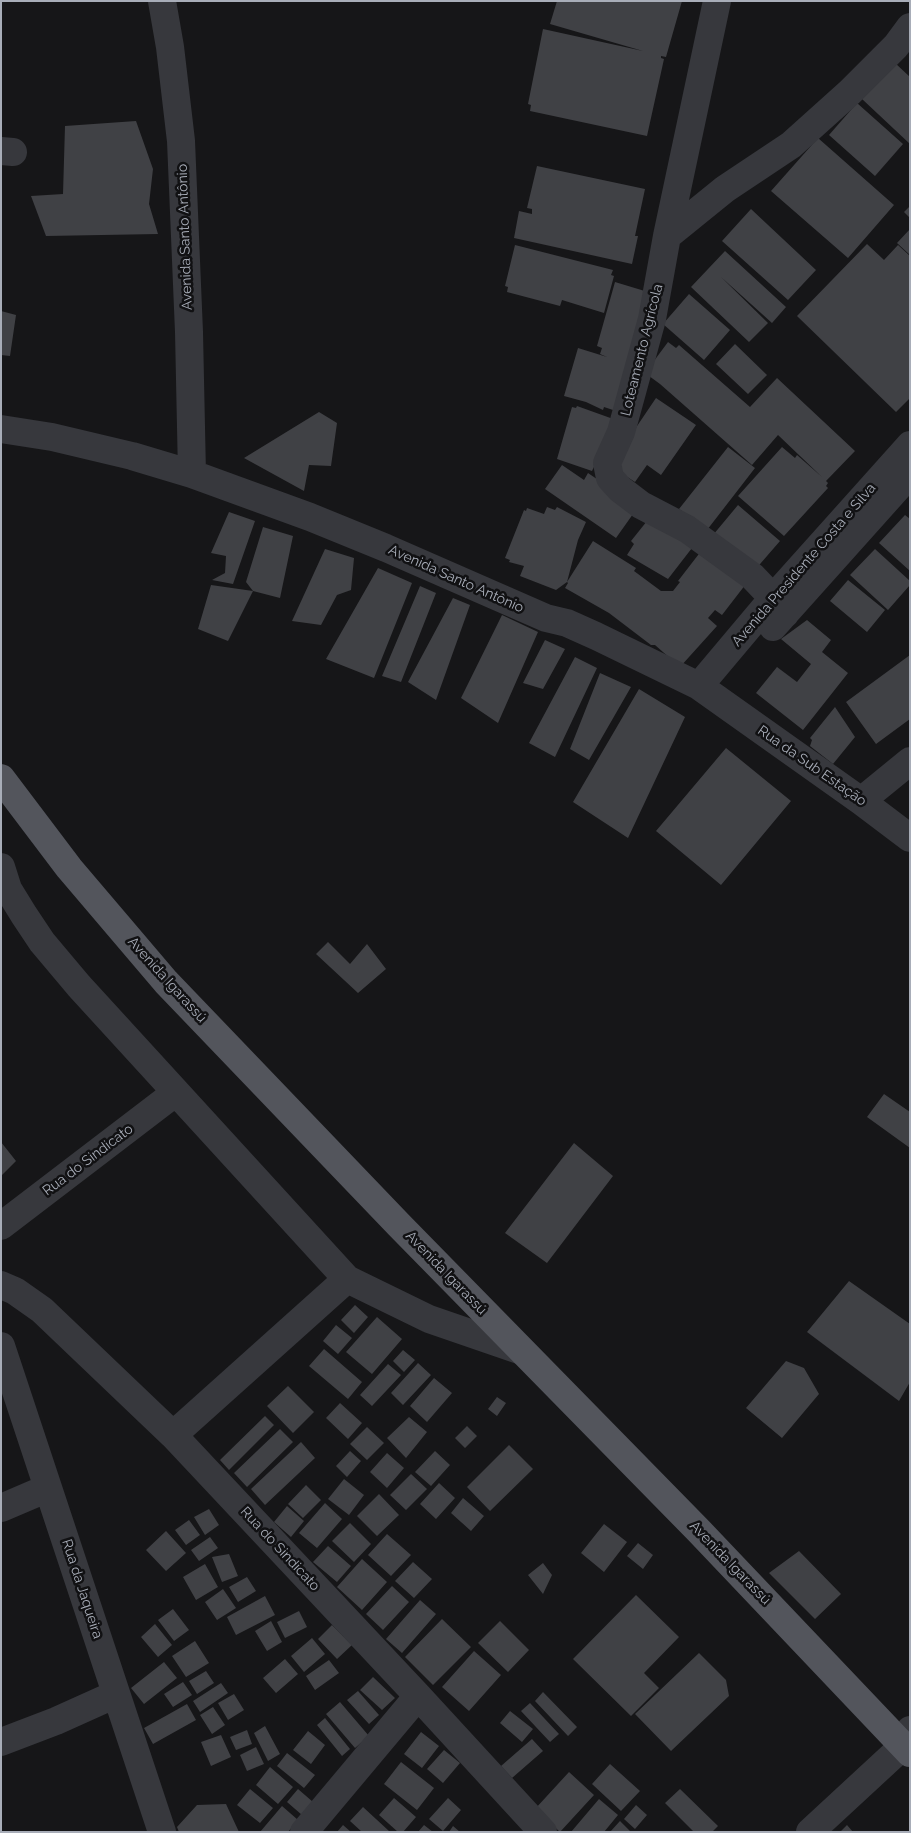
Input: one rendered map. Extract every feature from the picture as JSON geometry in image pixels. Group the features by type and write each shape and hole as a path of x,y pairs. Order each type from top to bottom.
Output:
{"main road":[{"name":"Avenida Igarassú","path":"1,778 70,868 166,982 399,1225 908,1743"}],"street":[{"name":"Avenida Santo Antônio","path":"162,1 170,47 181,141 189,332 192,474"},
{"name":"Loteamento Agrícola","path":"717,1 667,236 652,319 621,432 607,463 610,478 620,489 641,504 687,529 752,576 779,606"},
{"path":"667,236 725,190 791,145 850,92 896,46 910,27"},
{"name":"Avenida Santo Antônio","path":"1,429 52,437 192,474 310,517 546,618 566,623 615,644 706,691"},
{"name":"Avenida Presidente Costa e Silva","path":"706,691 779,606 910,445"},
{"name":"Avenida Presidente Costa e Silva","path":"779,606 910,474"},
{"name":"Rua da Sub Estação","path":"706,691 910,838"},
{"path":"861,801 910,761"},
{"path":"1,867 8,888 42,942 175,1093 347,1279 428,1319 522,1351"},
{"name":"Rua do Sindicato","path":"1,1226 175,1093"},
{"path":"173,1436 347,1279"},
{"name":"Rua do Sindicato","path":"1,1285 15,1291 42,1310 173,1436 418,1696 543,1832"},
{"name":"Rua da Jaqueira","path":"1,1346 162,1832"},
{"path":"1,1508 48,1488"},
{"path":"1,1742 56,1721 116,1694"},
{"path":"304,1832 418,1696"},
{"path":"810,1832 908,1743"}],"building":[{"path":"557,1 682,1 666,57 661,56 664,59 647,136 530,111 531,105 528,104 543,29 643,51 550,24"},
{"path":"895,63 910,77 910,144 862,99"},
{"path":"857,103 903,144 875,176 829,135"},
{"path":"136,121 153,169 149,204 158,234 46,236 31,196 63,194 65,126"},
{"path":"818,138 894,205 848,258 771,191"},
{"path":"537,166 645,189 635,236 638,236 632,264 514,238 519,211 532,214 532,209 527,208"},
{"path":"910,206 910,218 904,212"},
{"path":"751,209 816,270 788,300 722,241"},
{"path":"910,229 910,255 897,243"},
{"path":"867,244 884,260 898,245 910,256 910,398 896,412 797,316"},
{"path":"515,245 613,270 611,275 614,276 604,313 562,300 560,306 507,292 508,287 505,286"},
{"path":"725,251 786,307 772,323 721,277 768,323 749,342 691,287"},
{"path":"615,282 648,292 616,411 604,407 603,410 586,402 564,396 578,348 607,357 600,354 602,348 597,346"},
{"path":"689,294 730,330 704,360 663,324"},
{"path":"1,311 16,315 10,356 1,355"},
{"path":"668,342 676,348 679,345 750,407 777,378 855,451 826,481 828,488 784,536 738,496 782,447 795,458 797,455 822,477 778,435 752,465 645,373"},
{"path":"735,344 767,375 748,394 716,364"},
{"path":"656,398 696,425 661,475 647,465 635,482 610,466"},
{"path":"577,406 616,420 592,471 557,459 572,407 576,408"},
{"path":"319,412 337,423 331,466 309,465 304,491 244,458"},
{"path":"728,447 755,468 707,530 679,509"},
{"path":"562,465 584,480 588,473 638,507 616,538 545,489"},
{"path":"738,505 780,541 754,571 713,535"},
{"path":"547,507 555,510 557,507 586,522 578,540 567,582 556,590 520,576 524,566 509,562 510,560 505,558 524,510 526,511 527,508 544,514"},
{"path":"229,512 255,521 233,584 212,580 225,573 226,556 211,553"},
{"path":"905,515 910,519 910,571 879,543"},
{"path":"651,516 692,548 668,579 627,555 634,544 631,541"},
{"path":"263,527 293,536 280,598 253,591 246,582"},
{"path":"593,541 636,568 634,571 661,591 673,591 680,582 678,581 705,546 749,580 722,615 715,610 708,618 717,626 680,667 655,645 651,645 609,613 565,588"},
{"path":"325,549 354,558 351,590 337,595 321,625 292,621"},
{"path":"875,549 910,581 910,585 888,610 850,575"},
{"path":"378,568 412,583 374,678 326,659"},
{"path":"848,580 885,610 867,632 830,601"},
{"path":"211,585 253,591 228,641 198,629"},
{"path":"420,586 436,593 401,682 382,676"},
{"path":"453,598 470,605 436,700 408,682"},
{"path":"502,615 538,632 498,723 461,698"},
{"path":"807,620 831,640 822,652 848,673 803,730 756,693 777,667 797,682 811,664 781,639"},
{"path":"545,640 565,649 543,689 523,683"},
{"path":"910,655 910,719 876,744 846,702"},
{"path":"575,657 597,668 555,757 529,743"},
{"path":"600,673 631,687 589,760 570,749"},
{"path":"639,689 685,717 628,838 573,802"},
{"path":"835,707 855,737 833,764 810,746 812,740 810,738"},
{"path":"726,748 791,801 721,885 656,831"},
{"path":"328,942 350,964 367,944 386,969 358,993 316,954"},
{"path":"884,1094 910,1112 910,1148 867,1117"},
{"path":"1,1142 16,1161 1,1176"},
{"path":"574,1143 613,1176 547,1263 505,1233"},
{"path":"849,1281 910,1324 910,1382 899,1401 807,1332"},
{"path":"355,1305 368,1317 354,1333 341,1320"},
{"path":"377,1317 402,1339 372,1374 346,1352"},
{"path":"336,1325 352,1338 338,1354 323,1341"},
{"path":"324,1349 362,1382 348,1399 309,1366"},
{"path":"403,1350 415,1360 404,1372 393,1361"},
{"path":"786,1361 804,1368 819,1394 782,1438 746,1408"},
{"path":"418,1363 431,1375 403,1405 391,1393"},
{"path":"388,1364 401,1375 372,1406 360,1395"},
{"path":"434,1378 452,1393 427,1422 410,1406"},
{"path":"288,1386 314,1412 293,1433 267,1406"},
{"path":"497,1397 506,1403 497,1416 488,1409"},
{"path":"340,1403 362,1423 348,1439 326,1418"},
{"path":"265,1416 274,1425 229,1470 220,1460"},
{"path":"409,1417 427,1432 406,1458 387,1438"},
{"path":"467,1426 477,1436 465,1448 455,1438"},
{"path":"367,1427 384,1443 367,1460 350,1444"},
{"path":"280,1429 293,1442 247,1487 234,1473"},
{"path":"301,1442 315,1458 265,1505 251,1489"},
{"path":"509,1445 533,1469 490,1511 467,1487"},
{"path":"350,1451 361,1461 347,1477 336,1466"},
{"path":"435,1451 450,1465 431,1486 415,1472"},
{"path":"387,1453 404,1468 387,1488 370,1472"},
{"path":"411,1474 427,1489 406,1510 390,1495"},
{"path":"344,1479 364,1495 349,1515 328,1499"},
{"path":"439,1483 455,1498 436,1519 420,1504"},
{"path":"306,1485 321,1500 303,1518 288,1504"},
{"path":"379,1494 399,1515 377,1536 357,1516"},
{"path":"463,1498 484,1516 471,1531 451,1513"},
{"path":"325,1503 342,1519 317,1548 299,1533"},
{"path":"287,1506 304,1521 291,1537 274,1522"},
{"path":"209,1509 219,1525 205,1535 194,1517"},
{"path":"189,1520 200,1535 186,1545 175,1530"},
{"path":"350,1523 371,1544 354,1562 332,1541"},
{"path":"604,1524 627,1542 604,1572 581,1553"},
{"path":"166,1531 186,1553 166,1571 146,1550"},
{"path":"387,1534 411,1555 391,1576 368,1555"},
{"path":"210,1537 218,1548 199,1561 191,1550"},
{"path":"638,1543 653,1555 643,1569 627,1556"},
{"path":"328,1546 351,1566 337,1582 313,1562"},
{"path":"799,1551 841,1594 815,1619 769,1573"},
{"path":"229,1554 238,1576 222,1582 212,1557"},
{"path":"362,1559 387,1582 362,1610 337,1587"},
{"path":"413,1562 432,1579 414,1598 395,1581"},
{"path":"543,1563 552,1575 543,1594 528,1575"},
{"path":"205,1564 218,1587 196,1600 183,1577"},
{"path":"247,1577 256,1591 238,1602 229,1587"},
{"path":"392,1586 409,1602 383,1630 366,1614"},
{"path":"223,1589 236,1608 217,1620 205,1602"},
{"path":"636,1595 679,1637 644,1673 659,1688 631,1716 573,1659"},
{"path":"265,1596 275,1615 236,1635 227,1617"},
{"path":"420,1600 436,1614 402,1653 386,1639"},
{"path":"173,1609 189,1630 174,1641 158,1620"},
{"path":"299,1611 307,1627 285,1638 277,1622"},
{"path":"442,1619 471,1647 433,1685 405,1657"},
{"path":"271,1621 282,1642 267,1651 255,1631"},
{"path":"500,1621 529,1650 508,1672 478,1643"},
{"path":"155,1624 172,1645 158,1657 141,1637"},
{"path":"332,1625 352,1645 337,1659 318,1639"},
{"path":"312,1638 325,1654 304,1672 291,1656"},
{"path":"195,1641 209,1663 186,1677 172,1656"},
{"path":"474,1651 501,1675 469,1711 442,1687"},
{"path":"699,1653 726,1680 729,1696 671,1751 635,1714"},
{"path":"285,1659 298,1674 276,1693 263,1678"},
{"path":"329,1660 339,1673 315,1690 306,1676"},
{"path":"164,1662 177,1678 144,1704 131,1688"},
{"path":"206,1671 214,1683 197,1694 189,1681"},
{"path":"373,1677 395,1698 382,1710 360,1690"},
{"path":"183,1682 192,1695 173,1707 164,1694"},
{"path":"221,1683 228,1693 200,1712 193,1701"},
{"path":"358,1691 379,1715 369,1724 347,1700"},
{"path":"543,1692 577,1727 568,1736 535,1701"},
{"path":"234,1694 244,1710 228,1720 218,1703"},
{"path":"340,1702 369,1736 355,1748 326,1714"},
{"path":"530,1703 559,1734 550,1742 521,1711"},
{"path":"187,1704 196,1720 153,1744 144,1728"},
{"path":"213,1707 225,1725 212,1734 200,1715"},
{"path":"510,1711 533,1729 522,1742 500,1723"},
{"path":"325,1718 350,1749 342,1756 317,1725"},
{"path":"265,1726 280,1754 268,1761 254,1733"},
{"path":"247,1730 252,1744 236,1750 230,1737"},
{"path":"308,1731 325,1745 311,1764 293,1750"},
{"path":"421,1732 439,1746 422,1768 404,1754"},
{"path":"221,1735 231,1757 211,1766 201,1742"},
{"path":"532,1739 543,1751 512,1778 501,1766"},
{"path":"256,1747 264,1764 247,1771 240,1755"},
{"path":"444,1750 460,1763 443,1783 427,1769"},
{"path":"287,1753 315,1775 304,1788 277,1766"},
{"path":"401,1762 434,1788 417,1810 384,1784"},
{"path":"610,1764 640,1791 621,1811 592,1784"},
{"path":"270,1767 293,1787 278,1804 256,1785"},
{"path":"569,1772 594,1795 560,1832 535,1809"},
{"path":"250,1789 273,1808 260,1823 237,1805"},
{"path":"298,1789 313,1802 302,1815 287,1802"},
{"path":"680,1789 718,1826 712,1832 694,1832 665,1803"},
{"path":"394,1798 416,1817 403,1832 398,1832 379,1815"},
{"path":"448,1798 461,1810 443,1831 429,1819"},
{"path":"599,1799 618,1815 604,1832 571,1832"},
{"path":"226,1804 239,1832 179,1832 177,1827 197,1805"},
{"path":"636,1805 647,1815 635,1829 624,1819"},
{"path":"282,1806 298,1820 288,1832 260,1832"},
{"path":"363,1807 389,1831 362,1832 350,1821"},
{"path":"620,1821 630,1831 610,1832"},
{"path":"343,1825 351,1832 337,1832"},
{"path":"424,1825 433,1832 418,1832"},
{"path":"847,1825 853,1832 840,1832"},
{"path":"453,1826 460,1832 449,1832"}]}
